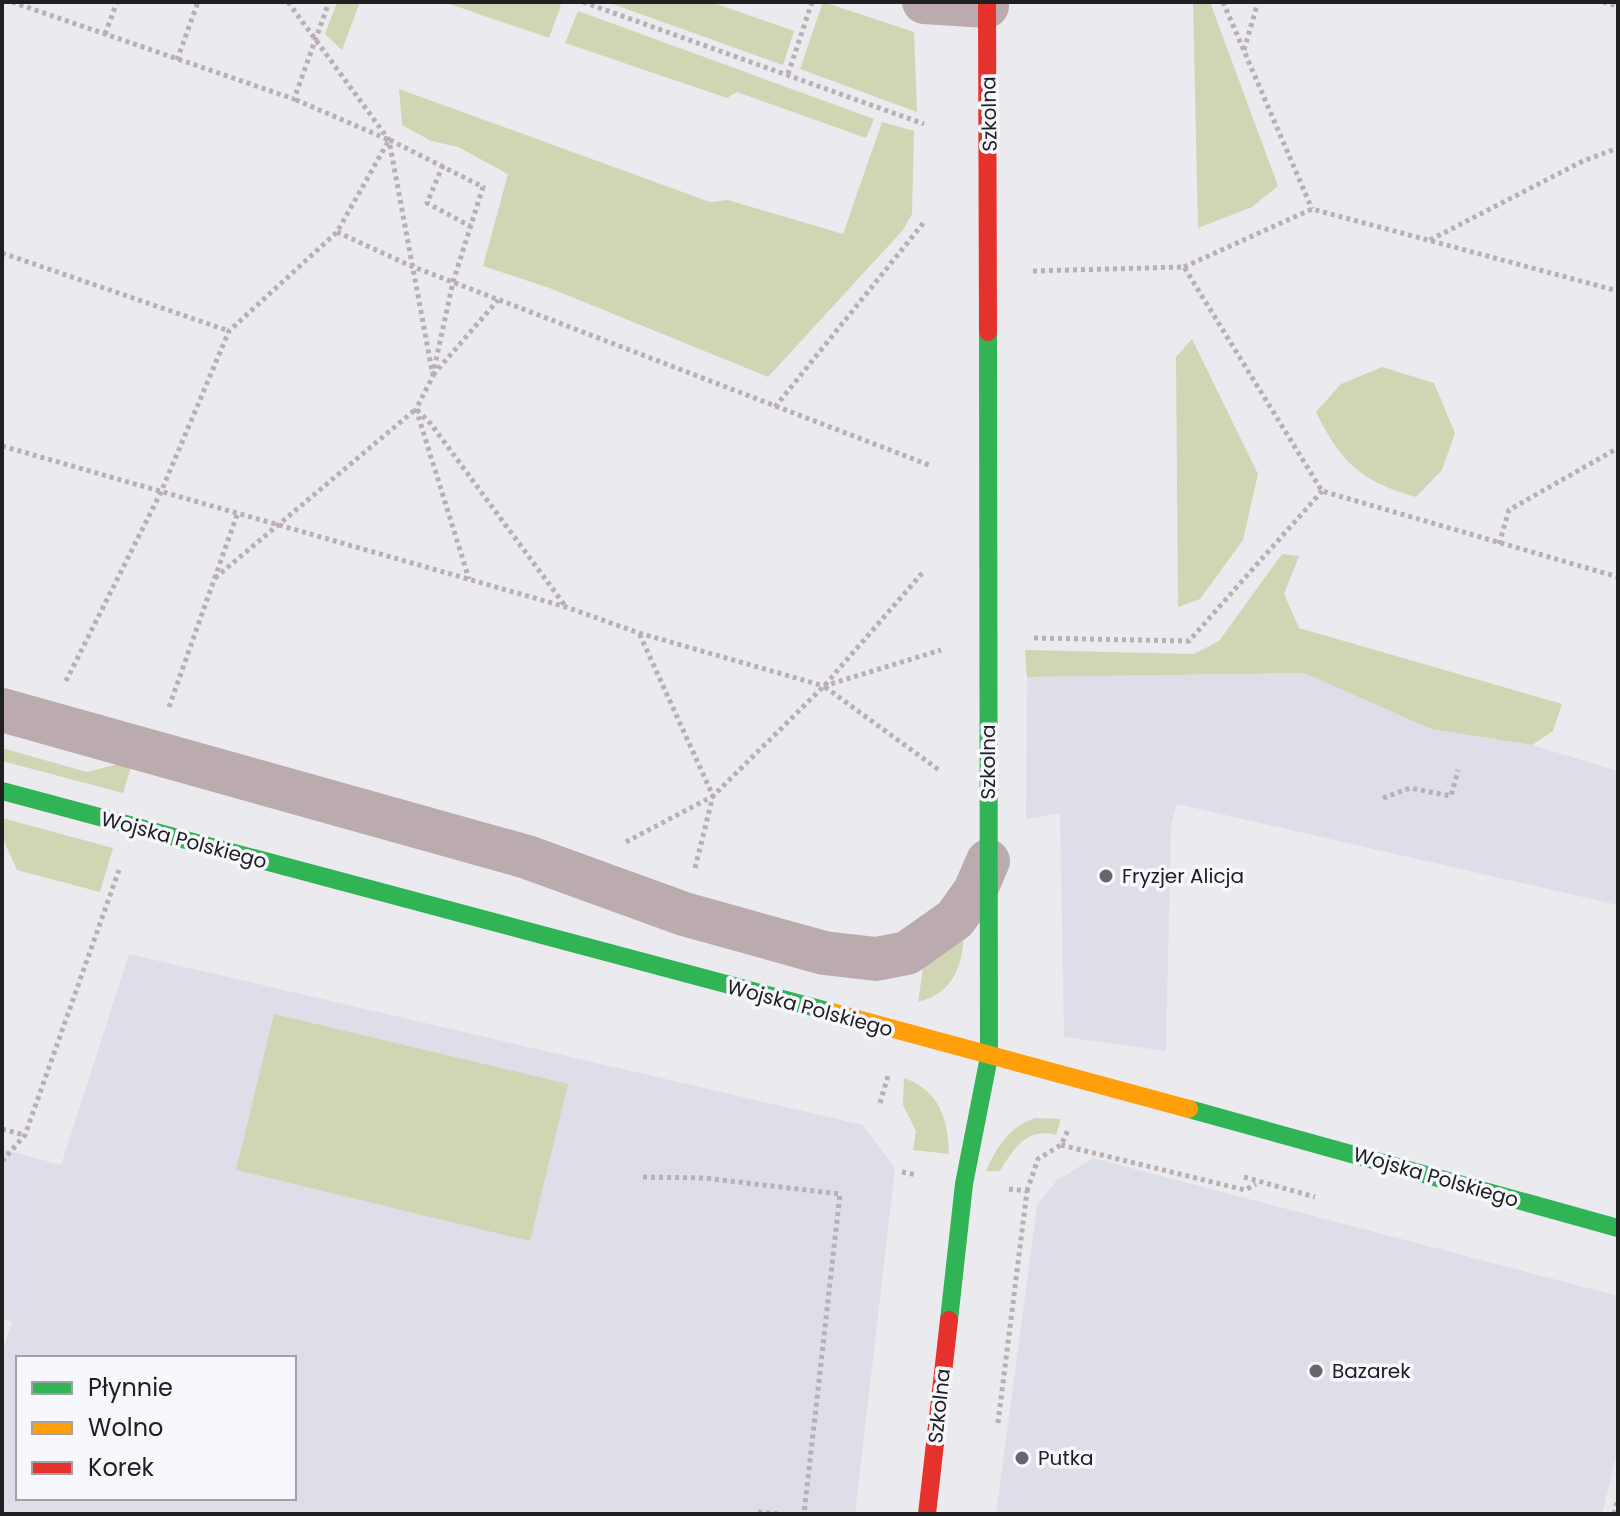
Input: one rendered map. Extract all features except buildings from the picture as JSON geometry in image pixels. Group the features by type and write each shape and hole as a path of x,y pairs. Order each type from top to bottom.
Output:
{"street":[{"name":"Szkolna","path":"924,2 987,4 989,637 989,1057 964,1184 927,1514"},
{"path":"11,712 512,852 684,914 824,953 876,959 907,953 955,919 975,891 988,861"},
{"name":"Wojska Polskiego","path":"2,791 1618,1228"}],"path":[{"path":"12,2 294,99 443,165 483,187 453,282 433,376"},
{"path":"105,34 117,2"},
{"path":"177,60 198,2"},
{"path":"288,2 316,36 389,140 433,376"},
{"path":"294,99 329,2"},
{"path":"585,2 924,124"},
{"path":"788,74 812,2"},
{"path":"1223,2 1312,209"},
{"path":"1244,50 1258,2"},
{"path":"1603,2 1618,6"},
{"path":"11,712 56,700 161,492 229,331 337,232 389,140"},
{"path":"1429,241 1583,161 1618,148"},
{"path":"443,165 427,203 470,226"},
{"path":"1029,271 1184,267 1312,209 1618,291"},
{"path":"775,407 925,221"},
{"path":"337,232 411,266 929,465"},
{"path":"2,253 229,331"},
{"path":"1184,267 1322,491 1618,577"},
{"path":"215,578 416,409 433,376 498,300"},
{"path":"416,409 469,579"},
{"path":"416,409 431,424 566,607"},
{"path":"2,446 566,607 639,633 824,686 948,776"},
{"path":"1499,544 1509,510 1618,448"},
{"path":"989,637 1189,641 1322,491"},
{"path":"167,712 237,515"},
{"path":"569,872 713,796 824,686 924,571"},
{"path":"639,633 713,796 684,914"},
{"path":"824,686 954,646"},
{"path":"1383,798 1410,788 1451,796 1458,770"},
{"path":"2,1161 25,1135 120,866"},
{"path":"880,1103 889,1071"},
{"path":"998,1423 1027,1191 1038,1159 1061,1145 1067,1127"},
{"path":"2,1129 25,1135"},
{"path":"1061,1145 1245,1190 1257,1184"},
{"path":"643,1177 704,1178 840,1194 804,1514"},
{"path":"1001,1188 1027,1191"},
{"path":"1614,1514 1618,1498"},
{"path":"758,1512 779,1514"}],"shaded area":[{"path":"1304,673 1431,729 1532,745 1618,771 1618,905 1177,804 1171,825 1166,1051 1064,1037 1060,813 1026,819 1027,677"},
{"path":"129,954 863,1125 895,1169 855,1514 2,1514 2,1353 12,1322 2,1319 2,1149 61,1165"},
{"name":"Bazarek","path":"1093,1158 1618,1296 1618,1448 1602,1514 996,1514 1037,1206 1056,1181"}],"green space":[{"path":"337,2 360,2 342,50 325,34"},
{"path":"444,2 552,2 561,5 549,38"},
{"path":"607,2 711,2 794,31 783,65"},
{"path":"823,2 914,32 917,112 800,69"},
{"path":"1193,2 1210,2 1278,186 1252,207 1198,228"},
{"path":"578,11 874,119 866,138 737,92 727,98 565,43"},
{"path":"399,89 710,202 728,200 843,234 882,122 914,131 912,214 903,230 768,377 552,289 483,266 508,174 458,147 431,141 402,125"},
{"path":"1192,339 1258,474 1243,540 1200,599 1178,607 1176,357"},
{"path":"1382,367 1434,383 1455,433 1442,470 1416,497 1381,485 1355,468 1335,445 1316,412 1341,384"},
{"path":"1282,554 1299,556 1284,594 1299,628 1562,704 1553,731 1532,745 1431,729 1304,673 1027,677 1025,650 1194,654 1219,641"},
{"path":"2,748 87,772 126,762 132,764 123,793 2,761"},
{"path":"2,818 113,848 100,892 17,870 2,837"},
{"path":"964,931 954,976 940,992 918,1002 924,961"},
{"path":"274,1014 568,1084 530,1241 236,1170"},
{"path":"904,1078 926,1090 940,1108 947,1129 949,1154 913,1150 916,1131 903,1105"},
{"path":"1035,1118 1061,1119 1056,1135 1046,1133 1029,1137 1010,1155 1000,1171 986,1171 1005,1138"}],"traffic: fast":[{"path":"949,1320 964,1184 989,1057 988,332"},
{"path":"2,791 835,1013"},
{"path":"1189,1109 1618,1228"}],"traffic: slow":[{"path":"835,1013 1189,1109"}],"traffic: jam":[{"path":"987,2 988,332"},
{"path":"927,1514 949,1320"}],"place":[{"name":"Fryzjer Alicja","path":"1106,876"},
{"name":"Bazarek","path":"1316,1371"},
{"name":"Putka","path":"1022,1458"}]}
